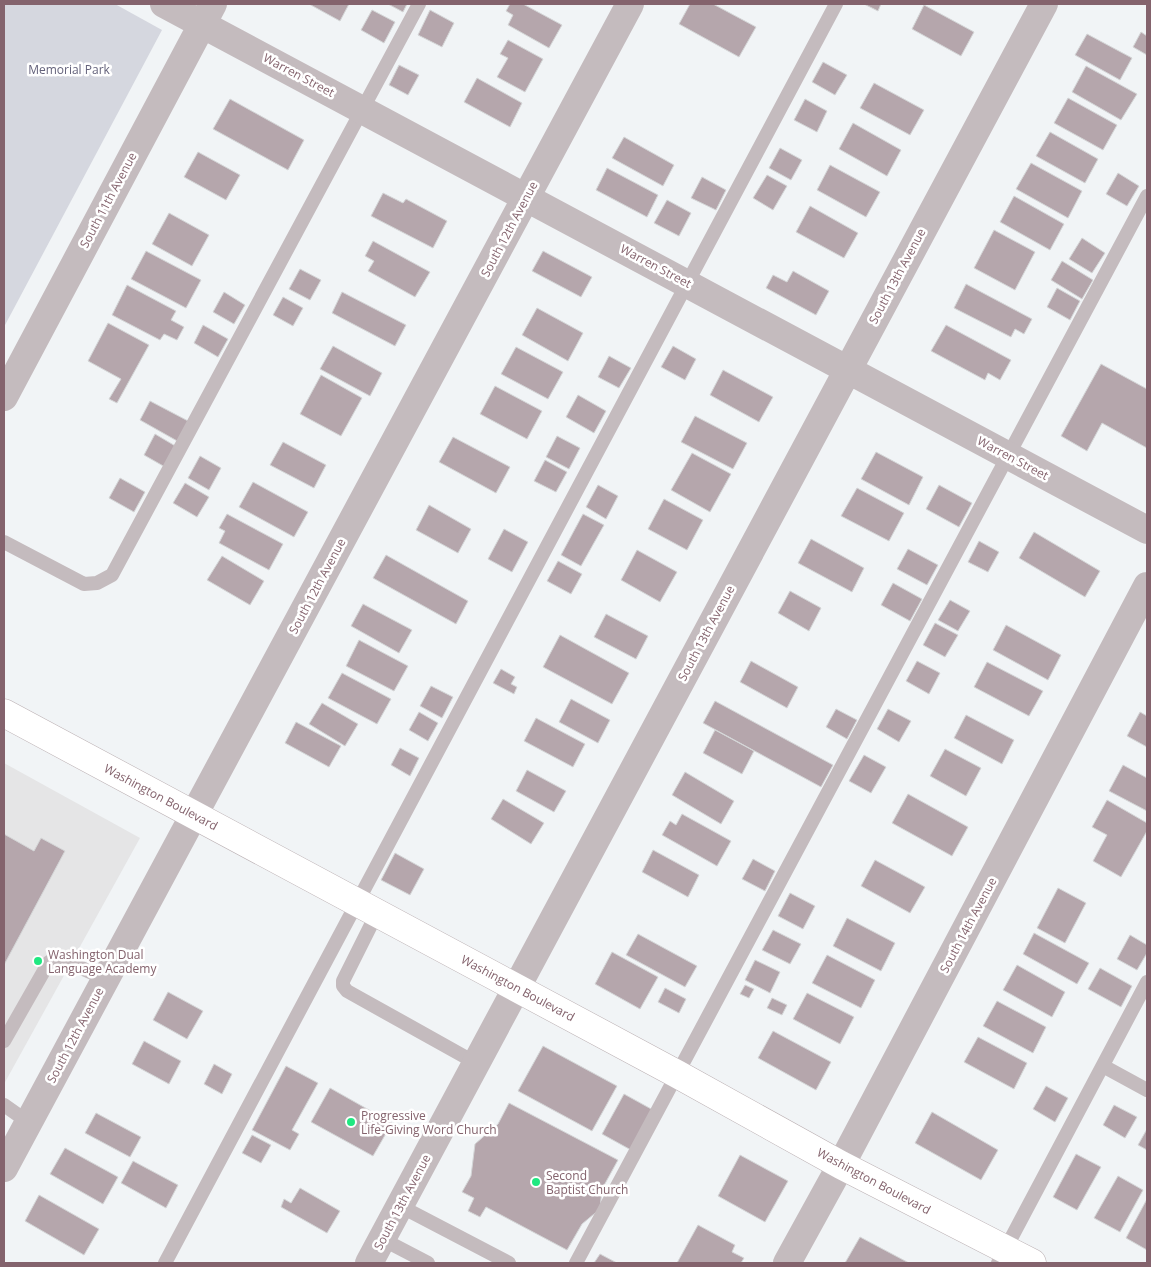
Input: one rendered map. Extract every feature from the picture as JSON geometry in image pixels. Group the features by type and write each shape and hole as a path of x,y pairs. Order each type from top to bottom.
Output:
{"street":[{"name":"Warren Street","path":"164,4 208,14 363,110 1147,530"},
{"name":"South 12th Avenue","path":"4,1168 630,4"},
{"name":"South 13th Avenue","path":"369,1263 1044,4"},
{"name":"South 11th Avenue","path":"4,397 208,14"},
{"name":"South 14th Avenue","path":"787,1263 1147,586"},
{"name":"Washington Boulevard","path":"4,713 677,1074 1002,1256 1032,1263"}],"lane":[{"path":"4,542 84,584 97,583 112,575 419,4"},
{"path":"165,1263 367,908 687,283 836,4"},
{"path":"576,1263 1147,196"},
{"path":"367,908 343,986 347,991 476,1062"},
{"path":"4,1041 49,962 59,958 106,979"},
{"path":"1002,1256 1147,982"},
{"path":"1102,1066 1147,1090"},
{"path":"4,1105 28,1122"},
{"path":"400,1206 509,1263"},
{"path":"382,1238 428,1263"}],"shaded area":[{"name":"Washington Dual Language Academy","path":"4,763 140,838 4,1084"}],"green space":[{"name":"Memorial Park","path":"4,4 115,4 162,30 4,327"}],"building":[{"path":"309,4 349,4 340,21"},
{"path":"388,4 407,4 403,12"},
{"path":"510,4 523,4 562,25 549,48 508,25 513,15 506,11"},
{"path":"690,4 713,4 756,27 739,57 679,24"},
{"path":"864,4 881,4 878,11"},
{"path":"924,5 974,32 961,56 912,29"},
{"path":"372,10 395,22 384,43 361,30"},
{"path":"430,10 454,23 442,47 418,35"},
{"path":"1141,32 1147,36 1147,55 1133,47"},
{"path":"1087,34 1132,58 1120,80 1075,55"},
{"path":"508,40 543,59 525,92 497,77 508,58 500,54"},
{"path":"823,62 847,75 835,95 812,82"},
{"path":"399,65 419,75 408,95 389,85"},
{"path":"1086,66 1137,94 1121,120 1072,92"},
{"path":"477,78 522,103 510,127 464,102"},
{"path":"874,83 924,110 910,135 860,108"},
{"path":"1068,98 1117,125 1103,150 1054,123"},
{"path":"230,99 304,140 288,170 213,129"},
{"path":"805,99 827,111 817,132 794,120"},
{"path":"853,123 901,150 887,176 839,149"},
{"path":"1050,132 1098,159 1085,183 1036,156"},
{"path":"624,137 674,165 663,186 612,158"},
{"path":"780,148 802,160 791,180 769,168"},
{"path":"198,152 240,175 226,200 184,177"},
{"path":"1031,163 1082,191 1068,218 1016,189"},
{"path":"830,165 880,192 866,217 817,190"},
{"path":"607,168 658,195 647,217 596,190"},
{"path":"1118,173 1139,186 1127,206 1106,194"},
{"path":"767,175 787,186 773,210 753,198"},
{"path":"702,177 726,190 716,210 691,198"},
{"path":"383,193 403,203 406,199 447,221 433,248 371,216"},
{"path":"1014,196 1064,224 1050,250 1000,222"},
{"path":"667,200 691,213 679,236 654,223"},
{"path":"810,206 858,233 844,258 796,232"},
{"path":"169,213 209,235 192,266 152,244"},
{"path":"994,230 1035,252 1015,290 974,268"},
{"path":"1082,238 1105,253 1092,273 1069,259"},
{"path":"373,241 430,272 415,297 368,271 374,261 365,256"},
{"path":"146,251 201,280 186,308 131,279"},
{"path":"543,251 592,277 581,297 532,271"},
{"path":"1062,261 1093,280 1082,299 1051,280"},
{"path":"300,269 321,280 310,300 289,289"},
{"path":"793,271 829,291 816,315 766,288 773,275 787,282"},
{"path":"966,284 1032,319 1024,334 1015,329 1011,337 954,308"},
{"path":"127,285 176,311 171,320 184,327 177,340 164,334 160,340 112,315"},
{"path":"1057,288 1080,301 1070,320 1047,307"},
{"path":"224,292 245,305 234,324 213,312"},
{"path":"342,292 406,325 395,346 332,313"},
{"path":"283,297 303,308 293,326 273,315"},
{"path":"537,308 583,333 568,361 522,335"},
{"path":"108,323 149,345 117,403 109,399 121,379 88,361"},
{"path":"203,325 228,339 218,357 194,343"},
{"path":"946,325 1011,360 1000,380 988,373 985,380 931,351"},
{"path":"333,346 382,373 370,396 320,369"},
{"path":"673,346 696,359 685,380 661,367"},
{"path":"516,347 563,372 548,399 501,374"},
{"path":"609,356 631,368 619,388 598,377"},
{"path":"1101,364 1147,389 1147,448 1102,423 1087,451 1061,436"},
{"path":"723,370 773,397 759,422 710,395"},
{"path":"321,375 362,398 341,436 300,414"},
{"path":"495,386 542,411 527,439 480,414"},
{"path":"578,395 606,411 594,433 566,417"},
{"path":"150,401 190,422 179,442 140,420"},
{"path":"695,416 747,443 733,469 681,442"},
{"path":"155,434 177,447 165,467 144,455"},
{"path":"557,436 580,448 569,469 546,457"},
{"path":"453,437 510,467 496,493 439,462"},
{"path":"283,442 326,465 314,488 270,465"},
{"path":"876,452 923,477 909,505 861,479"},
{"path":"692,453 731,474 710,512 671,490"},
{"path":"200,456 221,468 209,490 188,478"},
{"path":"545,460 567,472 556,492 534,481"},
{"path":"120,478 145,492 134,512 109,498"},
{"path":"253,482 308,512 294,537 239,507"},
{"path":"185,483 209,497 197,517 173,503"},
{"path":"598,485 618,496 606,519 586,507"},
{"path":"939,485 972,503 959,527 926,509"},
{"path":"857,488 904,513 889,541 841,516"},
{"path":"664,499 703,520 687,550 648,529"},
{"path":"429,505 471,529 458,553 416,530"},
{"path":"227,514 283,544 269,570 219,543 225,531 219,528"},
{"path":"583,514 604,525 581,566 561,555"},
{"path":"504,529 528,542 512,572 488,559"},
{"path":"1034,532 1100,571 1085,597 1019,558"},
{"path":"811,539 864,568 852,592 798,563"},
{"path":"979,541 999,552 988,572 968,562"},
{"path":"908,549 938,565 927,585 897,569"},
{"path":"637,550 677,572 660,602 621,580"},
{"path":"386,555 468,601 456,624 373,578"},
{"path":"222,556 264,581 250,605 207,580"},
{"path":"558,561 582,574 571,594 547,581"},
{"path":"893,583 922,599 910,621 881,605"},
{"path":"790,591 821,608 809,631 778,613"},
{"path":"950,600 970,611 958,631 938,620"},
{"path":"363,604 412,630 399,653 351,626"},
{"path":"606,614 648,636 636,659 594,637"},
{"path":"935,623 958,635 945,657 923,645"},
{"path":"1006,625 1061,655 1048,680 993,650"},
{"path":"560,635 629,673 612,704 543,667"},
{"path":"359,640 408,666 394,691 346,666"},
{"path":"751,661 798,687 787,708 740,682"},
{"path":"917,661 940,673 929,694 906,681"},
{"path":"987,662 1043,691 1029,716 974,687"},
{"path":"501,669 515,677 511,684 517,687 514,694 493,683"},
{"path":"342,673 391,699 377,724 328,698"},
{"path":"431,686 453,697 442,718 420,706"},
{"path":"571,699 610,720 598,743 559,722"},
{"path":"715,701 833,765 821,787 703,723"},
{"path":"322,703 358,724 345,746 309,724"},
{"path":"836,709 857,720 847,739 826,727"},
{"path":"888,709 911,721 899,742 877,729"},
{"path":"419,712 438,723 428,741 409,730"},
{"path":"1140,712 1147,716 1147,747 1127,736"},
{"path":"966,715 1014,740 1002,764 954,738"},
{"path":"536,718 585,744 573,767 524,741"},
{"path":"296,722 341,746 329,767 285,743"},
{"path":"715,730 754,751 742,774 703,753"},
{"path":"400,748 419,758 410,776 391,765"},
{"path":"945,749 981,768 966,796 930,776"},
{"path":"864,755 886,767 871,793 849,781"},
{"path":"1123,765 1147,778 1147,811 1109,791"},
{"path":"527,770 566,791 554,812 516,791"},
{"path":"685,772 734,801 721,824 672,795"},
{"path":"908,794 968,827 952,856 892,823"},
{"path":"503,799 544,823 531,844 491,819"},
{"path":"1107,800 1147,823 1147,831 1121,877 1093,861 1107,835 1092,827"},
{"path":"682,814 731,841 717,866 662,835 670,821 676,825"},
{"path":"4,834 34,851 41,838 65,851 4,965"},
{"path":"653,850 699,875 688,897 642,872"},
{"path":"395,853 424,869 410,895 381,880"},
{"path":"753,859 775,871 765,891 742,879"},
{"path":"875,860 925,887 910,913 861,886"},
{"path":"1058,888 1086,903 1065,943 1037,928"},
{"path":"790,893 815,906 803,929 778,916"},
{"path":"847,918 895,943 881,971 833,946"},
{"path":"773,930 801,944 790,964 762,950"},
{"path":"1034,933 1089,963 1077,984 1023,954"},
{"path":"638,934 697,966 685,987 626,955"},
{"path":"1130,935 1147,945 1147,953 1137,970 1117,959"},
{"path":"612,952 658,977 640,1009 595,984"},
{"path":"827,955 875,980 861,1008 812,983"},
{"path":"755,960 780,972 770,993 745,980"},
{"path":"1017,965 1065,992 1052,1017 1003,990"},
{"path":"1100,968 1132,986 1121,1007 1088,989"},
{"path":"745,985 754,989 749,998 740,994"},
{"path":"665,988 686,999 679,1013 658,1002"},
{"path":"168,992 203,1011 187,1039 153,1020"},
{"path":"807,993 854,1017 840,1044 793,1019"},
{"path":"772,998 787,1005 782,1015 767,1008"},
{"path":"997,1001 1046,1027 1033,1053 983,1026"},
{"path":"773,1031 831,1062 816,1090 758,1058"},
{"path":"978,1037 1027,1063 1014,1089 964,1062"},
{"path":"144,1041 181,1061 169,1084 132,1064"},
{"path":"543,1046 617,1086 592,1131 518,1091"},
{"path":"214,1064 232,1074 222,1094 204,1084"},
{"path":"286,1066 318,1083 292,1130 299,1134 290,1150 252,1130"},
{"path":"1046,1086 1068,1098 1055,1122 1033,1109"},
{"name":"Progressive Life-Giving Word Church","path":"330,1088 392,1123 373,1156 311,1122"},
{"path":"624,1094 653,1110 631,1150 602,1134"},
{"name":"Second Baptist Church","path":"509,1103 618,1160 602,1189 600,1209 582,1224 567,1250 486,1207 480,1217 468,1211 474,1198 462,1192 471,1176 475,1144 498,1124"},
{"path":"1114,1105 1137,1117 1125,1138 1103,1125"},
{"path":"932,1112 998,1150 981,1180 915,1143"},
{"path":"96,1113 141,1137 130,1157 85,1133"},
{"path":"1147,1129 1147,1150 1138,1145"},
{"path":"252,1135 271,1145 261,1163 242,1153"},
{"path":"65,1148 118,1177 103,1204 50,1174"},
{"path":"1076,1154 1101,1167 1077,1210 1053,1197"},
{"path":"740,1155 788,1181 765,1222 718,1196"},
{"path":"133,1161 178,1185 166,1208 121,1183"},
{"path":"1118,1176 1143,1190 1120,1232 1094,1218"},
{"path":"300,1188 340,1211 327,1233 281,1207 284,1199 291,1203"},
{"path":"39,1195 99,1229 84,1255 25,1221"},
{"path":"1147,1199 1147,1250 1126,1238"},
{"path":"698,1225 735,1245 732,1252 744,1258 741,1263 677,1263"},
{"path":"860,1237 909,1263 845,1263"},
{"path":"600,1254 617,1263 594,1263"}],"place":[{"name":"Washington Dual Language Academy","path":"38,961"},
{"name":"Progressive Life-Giving Word Church","path":"351,1122"},
{"name":"Second Baptist Church","path":"536,1182"}]}
